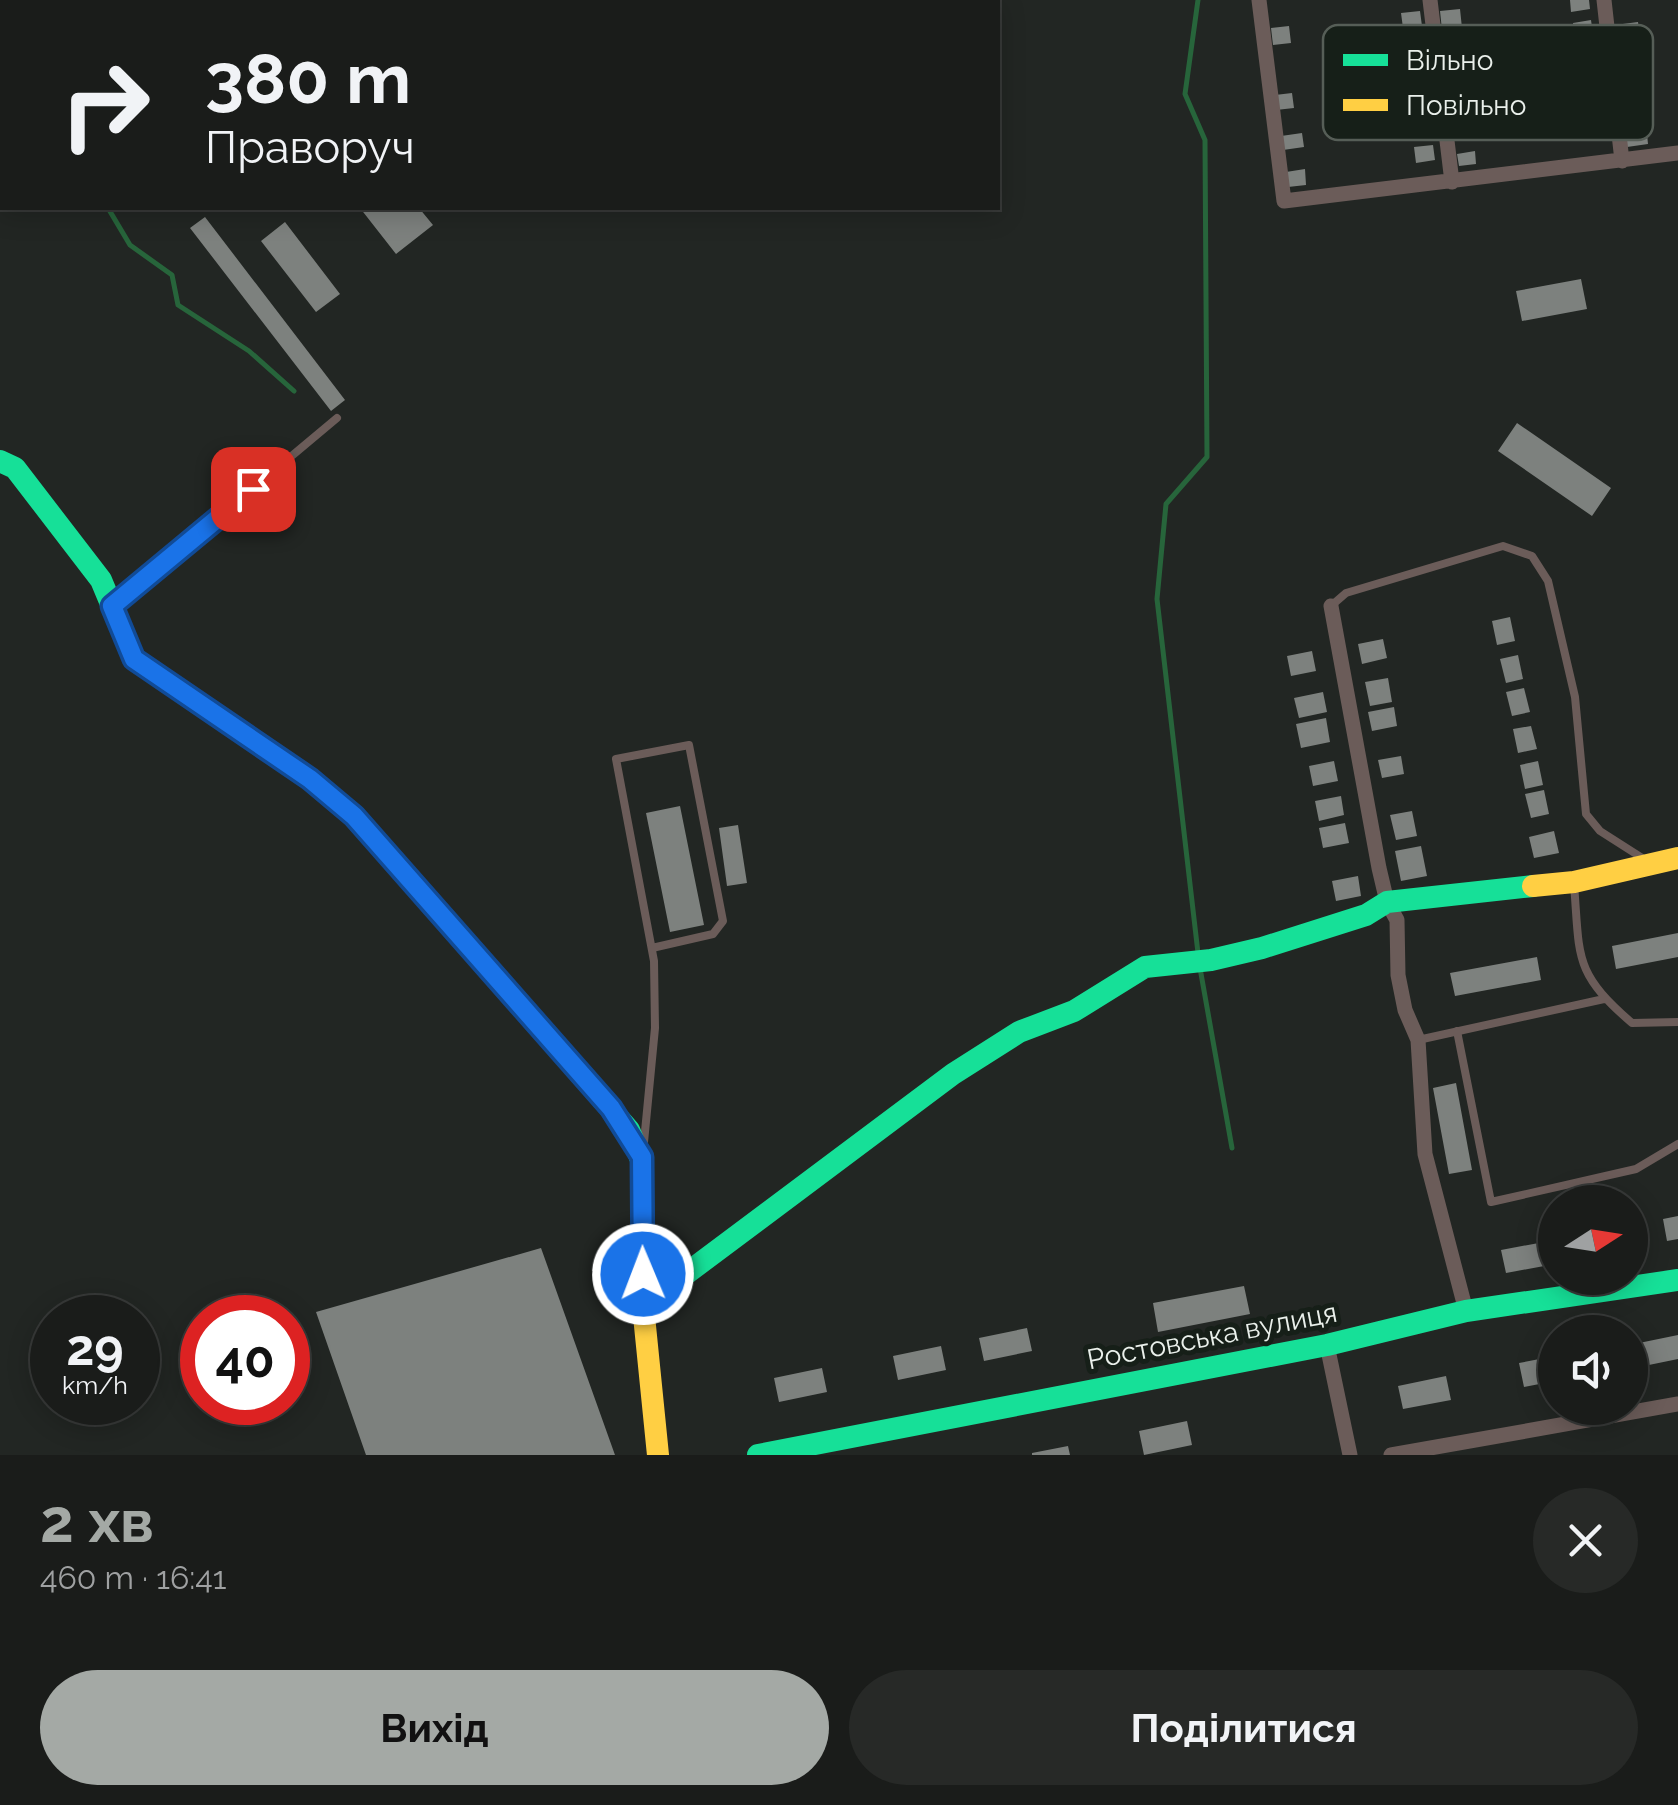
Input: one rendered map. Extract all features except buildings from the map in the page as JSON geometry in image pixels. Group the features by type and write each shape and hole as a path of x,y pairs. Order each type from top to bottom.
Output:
{"street":[{"path":"1259,0 1284,201 1678,153"},
{"path":"1430,0 1433,25"},
{"path":"1604,0 1607,25"},
{"path":"1447,140 1452,182"},
{"path":"1620,140 1622,161"},
{"path":"0,461 15,468 101,580 134,659 310,779 354,816 629,1130 642,1157 643,1306 658,1455"},
{"path":"1331,606 1386,902 1397,920 1398,976 1418,1040 1425,1154 1466,1311"},
{"path":"643,1306 953,1074 1018,1032 1074,1011 1144,967 1211,960 1262,948 1366,915 1386,902 1574,882 1678,858"},
{"name":"Ростовська вулиця","path":"758,1455 1327,1345 1466,1311 1678,1280"},
{"path":"1327,1345 1350,1455"},
{"path":"1391,1455 1678,1404"}],"lane":[{"path":"112,606 337,418"},
{"path":"1331,606 1346,593 1502,546 1532,556 1548,581 1575,697 1586,814 1600,831 1651,863"},
{"path":"642,1157 655,1028 652,948 616,758 689,745 723,921 712,934 652,948"},
{"path":"1574,882 1580,965 1604,998 1632,1023 1678,1022"},
{"path":"1418,1040 1604,998"},
{"path":"1457,1032 1491,1202 1636,1169 1678,1144"}],"waterway":[{"path":"1198,0 1185,94 1205,140 1207,457 1166,504 1157,599 1198,953"},
{"path":"109,210 130,245 172,275 178,305 249,351 294,391"},
{"path":"1200,968 1232,1148"}],"traffic: fast":[{"path":"0,461 15,468 101,580 134,659 310,779 355,816 629,1130 642,1162"},
{"path":"643,1306 953,1074 1019,1032 1074,1011 1145,967 1211,960 1262,948 1366,915 1387,902 1533,886"},
{"path":"758,1455 1327,1345 1466,1311 1678,1280"}],"traffic: slow":[{"path":"1533,886 1574,882 1678,858"},
{"path":"642,1162 643,1306 658,1455"}],"route":[{"path":"253,489 112,606 121,634 134,659 310,779 354,816 629,1130 642,1157 643,1274"}]}
